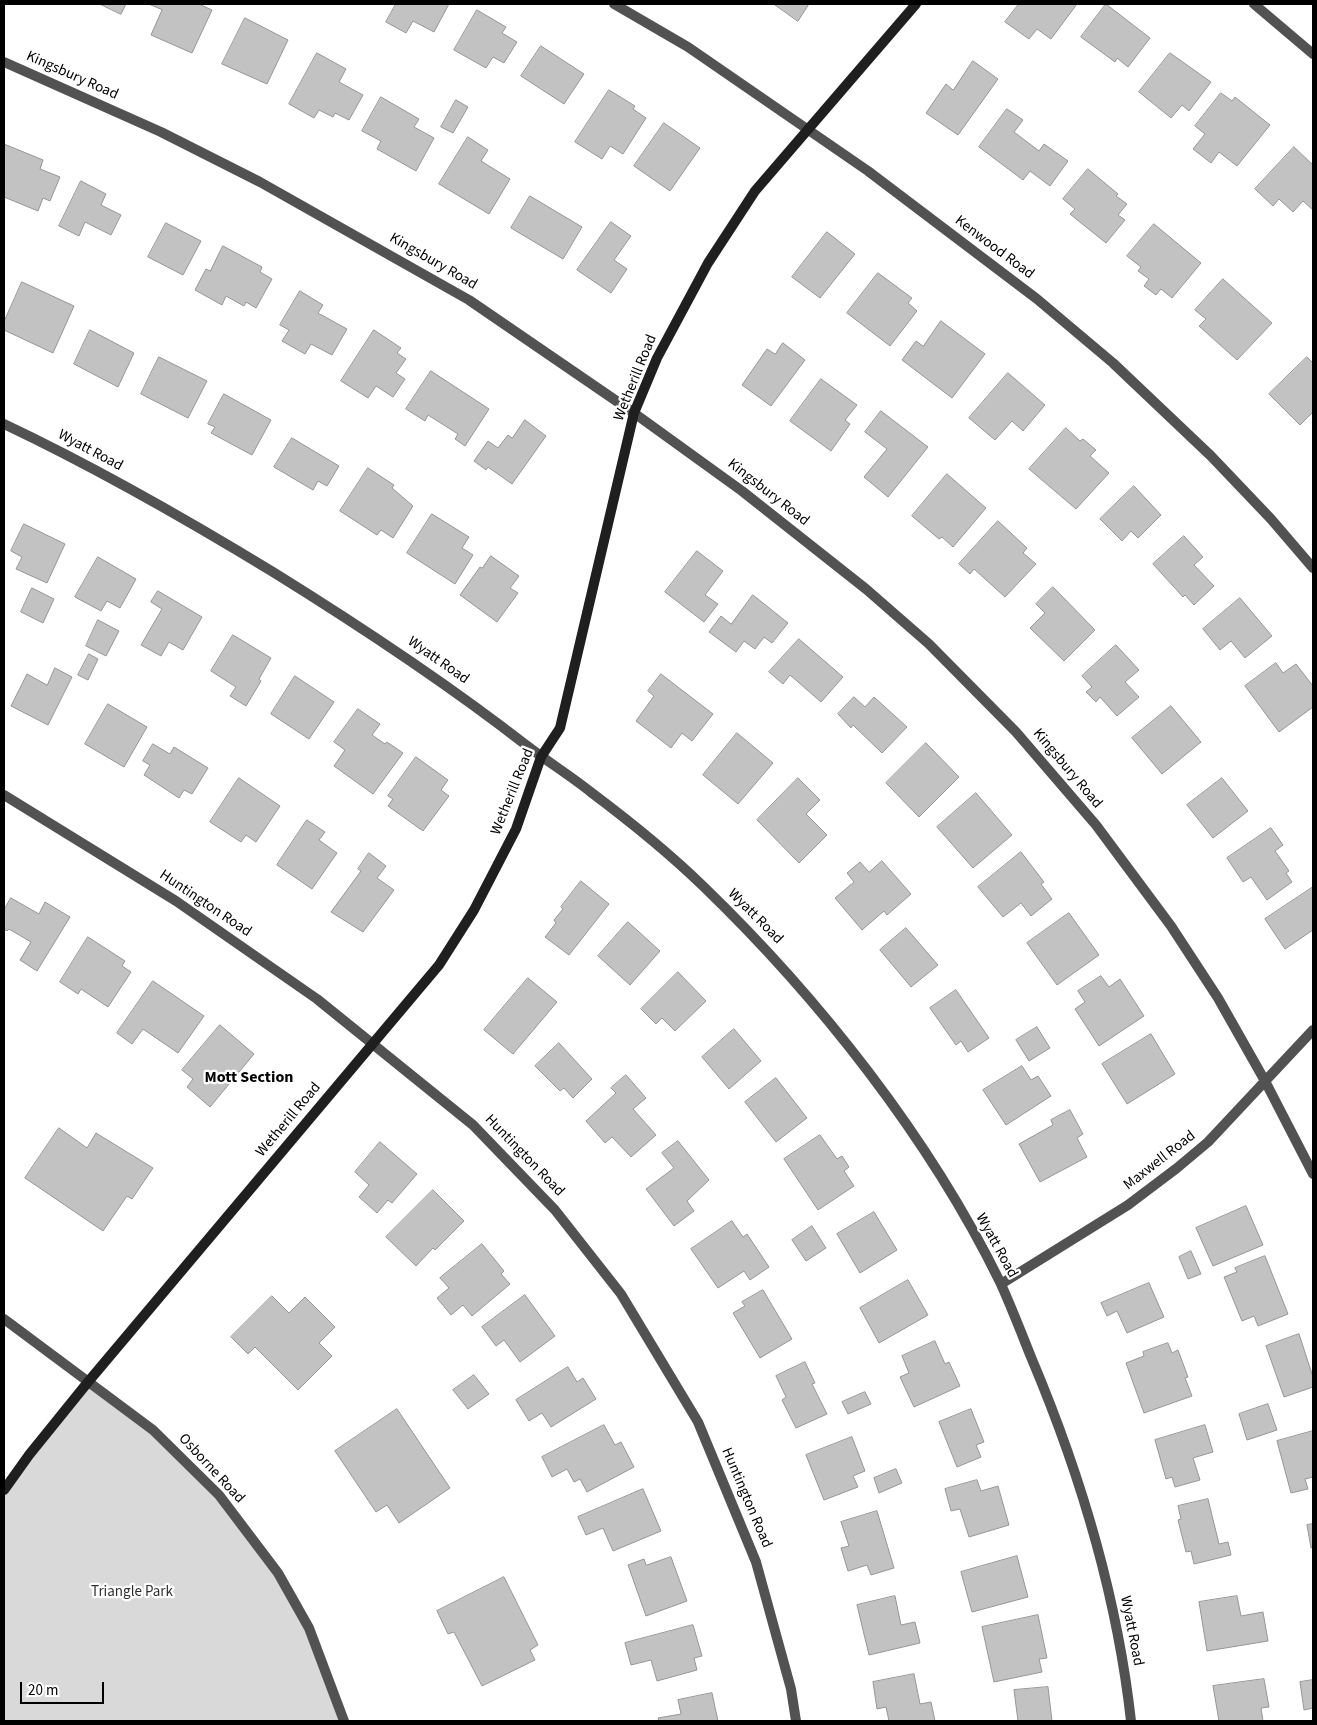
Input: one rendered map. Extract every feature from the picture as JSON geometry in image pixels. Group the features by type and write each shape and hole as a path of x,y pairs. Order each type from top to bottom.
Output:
{"street":[{"name":"Kenwood Road","path":"614,4 688,47 868,171 1037,299 1113,363 1211,456 1271,519 1313,568"},
{"name":"Wetherill Road","path":"4,1490 29,1455 88,1382 439,965 474,910 516,829 541,757 560,728 634,412 658,358 708,263 755,191 916,4"},
{"path":"1254,4 1313,54"},
{"name":"Kingsbury Road","path":"4,62 161,132 260,182 469,300 634,412 742,491 866,589 928,644 1016,732 1096,825 1171,926 1218,998 1265,1081 1313,1174"},
{"name":"Wyatt Road","path":"4,424 176,512 359,625 474,704 541,757 595,795 699,882 775,959 800,988 917,1140 973,1232 1001,1284 1061,1429 1089,1513 1111,1600 1131,1721"},
{"name":"Huntington Road","path":"4,795 176,901 317,999 473,1125 555,1210 621,1294 698,1422 756,1562 791,1689 796,1721"},
{"name":"Maxwell Road","path":"1001,1284 1128,1205 1177,1168 1208,1142 1313,1030"},
{"name":"Osborne Road","path":"4,1319 153,1430 220,1495 278,1573 309,1628 344,1721"}],"green space":[{"name":"Triangle Park","path":"88,1382 153,1430 219,1495 280,1577 309,1627 344,1721 4,1721 4,1490"}],"building":[{"path":"100,4 126,4 121,14"},
{"path":"149,4 199,4 212,10 192,53 151,35 162,10"},
{"path":"396,4 449,4 434,32 413,21 406,33 386,22"},
{"path":"774,4 809,4 798,21"},
{"path":"1019,4 1077,4 1051,39 1037,29 1029,39 1005,22"},
{"path":"1106,4 1150,38 1128,67 1117,58 1115,62 1081,37"},
{"path":"477,10 506,27 502,33 517,42 504,63 493,57 486,68 454,50"},
{"path":"245,18 288,40 267,84 222,64"},
{"path":"541,46 584,74 564,104 521,76"},
{"path":"317,53 346,69 339,82 363,95 349,120 335,113 333,117 319,110 314,118 289,104"},
{"path":"1170,53 1211,82 1189,111 1182,105 1171,118 1139,92"},
{"path":"973,61 998,79 958,135 926,113 946,84 953,90"},
{"path":"609,90 635,106 633,109 646,118 623,154 610,146 602,159 575,142"},
{"path":"1221,93 1232,101 1235,97 1270,125 1237,166 1219,152 1211,163 1193,149 1205,134 1195,126"},
{"path":"381,97 419,119 414,127 434,138 416,171 377,149 381,141 362,131"},
{"path":"456,100 468,107 453,133 441,127"},
{"path":"1007,109 1023,120 1014,132 1039,151 1044,144 1068,161 1050,186 1030,171 1023,180 979,147"},
{"path":"664,123 700,148 670,191 634,166"},
{"path":"468,137 488,150 481,161 510,179 489,214 439,184"},
{"path":"4,144 43,160 40,169 60,177 50,201 43,198 38,211 4,197"},
{"path":"1294,147 1313,165 1313,210 1303,201 1293,212 1279,199 1273,206 1255,189"},
{"path":"1088,169 1127,204 1118,215 1125,220 1106,243 1070,214 1075,209 1063,199"},
{"path":"81,181 106,194 101,205 121,215 111,235 85,222 79,236 59,226"},
{"path":"530,196 582,227 563,259 511,228"},
{"path":"611,222 631,236 614,260 627,269 611,293 577,270"},
{"path":"166,223 201,241 183,275 148,257"},
{"path":"1154,224 1201,263 1172,298 1161,289 1156,295 1144,286 1149,279 1138,271 1141,267 1127,256"},
{"path":"827,232 855,254 820,298 792,277"},
{"path":"223,246 262,267 260,272 272,279 256,308 246,302 244,306 226,296 222,305 195,290 206,269 210,271"},
{"path":"878,273 912,298 908,303 917,311 890,346 847,313"},
{"path":"1223,279 1272,323 1237,360 1199,326 1206,319 1195,310"},
{"path":"22,282 74,306 53,353 4,330 4,322"},
{"path":"300,291 323,305 318,313 347,329 332,355 311,344 305,354 282,341 289,330 280,325"},
{"path":"941,321 985,354 952,398 902,360 916,341 923,346"},
{"path":"90,330 134,353 118,387 74,364"},
{"path":"374,330 401,348 397,353 406,359 396,373 405,379 393,397 376,386 368,398 341,381"},
{"path":"783,343 805,360 771,406 742,385 767,349 775,354"},
{"path":"159,357 207,381 188,418 141,394"},
{"path":"1307,357 1313,363 1313,412 1300,425 1269,394"},
{"path":"431,371 489,409 465,446 455,439 458,434 428,415 425,421 406,409"},
{"path":"1008,373 1045,405 1023,431 1012,421 995,440 969,418"},
{"path":"821,379 857,405 845,420 850,424 831,451 790,421"},
{"path":"224,394 271,420 252,455 211,433 215,427 208,424"},
{"path":"881,411 928,447 888,497 864,477 887,449 865,432"},
{"path":"525,420 546,436 512,484 488,467 486,470 474,461 488,441 498,448 508,435 512,438"},
{"path":"1066,428 1080,441 1083,439 1096,450 1090,456 1109,473 1076,509 1029,469"},
{"path":"292,438 339,466 327,486 318,481 313,490 274,467"},
{"path":"368,468 394,485 392,488 413,506 393,538 381,530 377,535 340,511"},
{"path":"947,474 986,508 953,547 942,537 939,539 912,516"},
{"path":"1134,486 1161,515 1138,538 1131,531 1122,541 1100,519"},
{"path":"432,514 469,537 462,548 473,555 455,584 407,553"},
{"path":"998,521 1027,548 1023,553 1036,564 1005,597 974,569 970,574 959,564"},
{"path":"24,524 65,544 47,583 16,569 22,557 11,551"},
{"path":"1184,536 1203,557 1194,565 1214,586 1194,605 1185,595 1183,597 1153,564"},
{"path":"697,551 723,571 705,595 718,604 704,622 665,592"},
{"path":"491,556 519,576 510,588 518,593 497,622 460,595 480,567 482,568"},
{"path":"98,557 136,579 120,608 107,601 101,611 75,597"},
{"path":"1053,587 1095,630 1064,661 1030,628 1045,613 1036,604"},
{"path":"32,588 54,599 43,623 21,612"},
{"path":"158,591 202,617 183,650 169,642 161,656 141,645 162,609 151,602"},
{"path":"753,595 788,623 772,643 764,637 755,649 744,641 736,652 709,632 721,616 731,624"},
{"path":"1240,598 1272,636 1245,658 1231,641 1220,650 1203,629"},
{"path":"98,620 119,631 106,656 86,646"},
{"path":"233,635 271,658 259,679 261,681 246,706 230,696 236,687 211,671"},
{"path":"799,639 843,677 821,702 790,675 783,684 769,672"},
{"path":"1116,645 1139,670 1125,682 1139,697 1117,716 1100,697 1096,702 1086,692 1092,687 1082,676"},
{"path":"89,654 98,659 88,680 78,675"},
{"path":"1276,663 1283,673 1296,664 1313,686 1313,707 1279,732 1245,686"},
{"path":"55,668 72,677 48,725 11,706 27,674 47,685"},
{"path":"661,674 713,714 692,741 682,733 671,748 636,721 654,696 648,691"},
{"path":"295,676 334,702 309,739 271,714"},
{"path":"854,697 865,707 874,697 907,727 882,753 853,725 851,728 838,714"},
{"path":"108,704 147,727 124,767 85,744"},
{"path":"1171,706 1201,742 1162,774 1132,738"},
{"path":"358,709 380,724 372,735 403,753 373,794 334,766 345,750 334,742"},
{"path":"737,733 773,763 738,804 703,775"},
{"path":"926,743 959,777 919,817 886,783"},
{"path":"153,744 170,754 174,747 208,768 192,794 184,790 179,798 144,775 150,765 143,761"},
{"path":"416,757 448,780 441,790 449,796 423,831 388,806 393,799 388,796"},
{"path":"239,778 280,806 256,842 246,835 241,842 210,822"},
{"path":"798,778 820,800 806,814 827,835 799,863 757,820"},
{"path":"1222,778 1248,811 1213,838 1187,805"},
{"path":"976,793 1012,835 973,868 937,827"},
{"path":"307,820 325,832 319,840 337,853 312,889 277,865"},
{"path":"1271,828 1283,845 1275,851 1289,871 1286,873 1292,882 1267,900 1251,877 1243,882 1227,858"},
{"path":"1021,852 1044,882 1041,884 1052,899 1031,916 1021,903 1003,917 978,887"},
{"path":"369,853 386,866 377,878 394,890 363,932 331,912 361,871 358,869"},
{"path":"882,861 911,894 887,915 884,911 862,930 835,898 854,882 847,873 860,862 869,872"},
{"path":"581,881 609,904 569,955 545,937 556,923 554,920 563,909 561,907"},
{"path":"1313,887 1313,930 1285,949 1265,919"},
{"path":"11,898 39,914 45,902 70,917 37,971 20,960 31,942 9,929 7,931 4,929 4,910"},
{"path":"1069,913 1099,955 1057,985 1027,943"},
{"path":"628,922 660,951 630,985 598,956"},
{"path":"906,928 938,965 911,987 880,950"},
{"path":"88,937 125,961 122,966 131,972 108,1007 81,989 78,994 60,982"},
{"path":"678,972 706,1001 675,1031 662,1018 656,1024 641,1009"},
{"path":"1101,976 1109,987 1120,979 1144,1016 1099,1046 1075,1009 1085,1002 1078,991"},
{"path":"528,978 557,1002 513,1054 484,1030"},
{"path":"153,981 204,1016 178,1053 143,1029 132,1044 117,1033"},
{"path":"956,990 989,1038 968,1052 961,1041 956,1045 930,1008"},
{"path":"220,1025 254,1054 210,1107 187,1087 193,1079 182,1070"},
{"path":"1037,1027 1050,1048 1029,1061 1016,1040"},
{"path":"734,1029 761,1061 729,1089 702,1057"},
{"path":"1151,1034 1175,1074 1127,1104 1102,1064"},
{"path":"559,1043 592,1079 573,1098 564,1088 560,1091 535,1066"},
{"path":"1022,1066 1031,1080 1038,1076 1051,1096 1006,1125 983,1090"},
{"path":"626,1075 646,1098 633,1109 656,1135 631,1157 612,1137 605,1143 586,1121 616,1093 611,1088"},
{"path":"776,1078 807,1118 776,1142 745,1102"},
{"path":"1070,1110 1083,1134 1077,1138 1087,1157 1040,1182 1019,1144 1053,1125 1051,1120"},
{"path":"59,1128 87,1148 96,1133 153,1168 132,1199 127,1196 103,1231 25,1178"},
{"path":"820,1135 837,1159 842,1156 849,1167 844,1171 854,1186 818,1210 784,1159"},
{"path":"678,1141 709,1180 687,1201 694,1211 674,1226 646,1189 674,1168 662,1153"},
{"path":"380,1142 417,1174 392,1203 388,1200 377,1213 359,1197 369,1185 355,1172"},
{"path":"433,1190 464,1221 435,1250 433,1248 416,1266 386,1237"},
{"path":"1246,1206 1263,1245 1213,1266 1196,1228"},
{"path":"874,1212 897,1250 860,1273 837,1234"},
{"path":"732,1221 743,1237 747,1234 769,1267 750,1280 744,1271 718,1288 691,1249"},
{"path":"812,1226 826,1248 806,1261 792,1240"},
{"path":"482,1244 504,1271 501,1274 510,1284 472,1316 463,1305 451,1315 437,1298 449,1288 440,1278"},
{"path":"1191,1251 1201,1274 1188,1279 1179,1257"},
{"path":"1265,1256 1288,1314 1258,1326 1254,1316 1242,1321 1224,1277 1237,1272 1235,1268"},
{"path":"908,1280 928,1315 879,1343 860,1308"},
{"path":"1149,1283 1164,1317 1127,1333 1117,1311 1107,1316 1101,1303"},
{"path":"763,1290 792,1339 760,1358 733,1313 745,1306 742,1302"},
{"path":"525,1295 555,1336 520,1362 504,1340 496,1346 482,1327"},
{"path":"272,1296 289,1313 305,1297 335,1327 319,1343 332,1356 298,1390 255,1347 248,1354 231,1337"},
{"path":"1299,1334 1313,1377 1313,1387 1284,1397 1266,1346"},
{"path":"935,1341 945,1364 949,1362 960,1386 914,1407 900,1377 909,1373 902,1356"},
{"path":"1168,1343 1172,1353 1178,1350 1188,1377 1185,1378 1192,1396 1144,1413 1126,1363 1144,1356 1143,1352"},
{"path":"805,1362 815,1383 812,1384 827,1414 796,1428 782,1400 786,1397 776,1376"},
{"path":"568,1367 577,1382 583,1378 596,1399 551,1427 542,1413 529,1421 516,1400"},
{"path":"474,1375 489,1394 468,1409 453,1390"},
{"path":"865,1392 871,1404 848,1414 842,1402"},
{"path":"1268,1404 1277,1430 1247,1440 1239,1414"},
{"path":"397,1409 450,1488 399,1523 387,1505 376,1512 335,1451"},
{"path":"971,1409 984,1442 976,1445 981,1457 957,1467 939,1422"},
{"path":"604,1425 615,1445 621,1442 634,1467 587,1492 580,1479 574,1482 567,1469 552,1477 542,1457"},
{"path":"1205,1425 1213,1452 1193,1458 1200,1480 1175,1487 1172,1477 1166,1479 1155,1440"},
{"path":"1313,1431 1313,1477 1305,1479 1308,1489 1291,1493 1277,1441"},
{"path":"852,1437 865,1471 853,1476 858,1487 824,1500 806,1455"},
{"path":"896,1469 902,1483 879,1493 874,1478"},
{"path":"977,1480 981,1491 998,1486 1009,1525 969,1537 960,1509 951,1511 945,1489"},
{"path":"643,1489 661,1531 613,1551 603,1528 586,1535 578,1517"},
{"path":"1208,1499 1219,1544 1228,1542 1231,1555 1194,1564 1191,1551 1186,1552 1178,1520 1181,1519 1178,1506"},
{"path":"877,1511 894,1568 871,1575 867,1565 848,1571 841,1548 849,1546 841,1522"},
{"path":"1313,1524 1313,1547 1311,1548 1307,1525"},
{"path":"1017,1556 1028,1597 972,1612 961,1572"},
{"path":"671,1557 687,1601 646,1616 628,1565 644,1559 646,1565"},
{"path":"504,1577 538,1645 530,1650 535,1660 482,1686 454,1632 448,1634 437,1611"},
{"path":"895,1596 901,1625 915,1622 920,1643 869,1655 857,1605"},
{"path":"1237,1596 1241,1616 1263,1612 1268,1641 1207,1651 1199,1602"},
{"path":"1038,1615 1047,1658 1039,1659 1042,1672 994,1682 982,1627"},
{"path":"693,1625 702,1656 694,1658 697,1670 657,1681 651,1660 631,1665 625,1643"},
{"path":"914,1674 920,1704 931,1702 935,1721 889,1721 886,1707 877,1709 873,1682"},
{"path":"1264,1679 1269,1707 1261,1708 1263,1721 1219,1721 1213,1686"},
{"path":"1313,1680 1313,1708 1304,1710 1300,1682"},
{"path":"1048,1687 1052,1721 1018,1721 1014,1690"},
{"path":"712,1693 718,1721 659,1721 658,1718 681,1714 678,1700"}],"district":[{"name":"Mott Section","path":"249,1078"}]}
